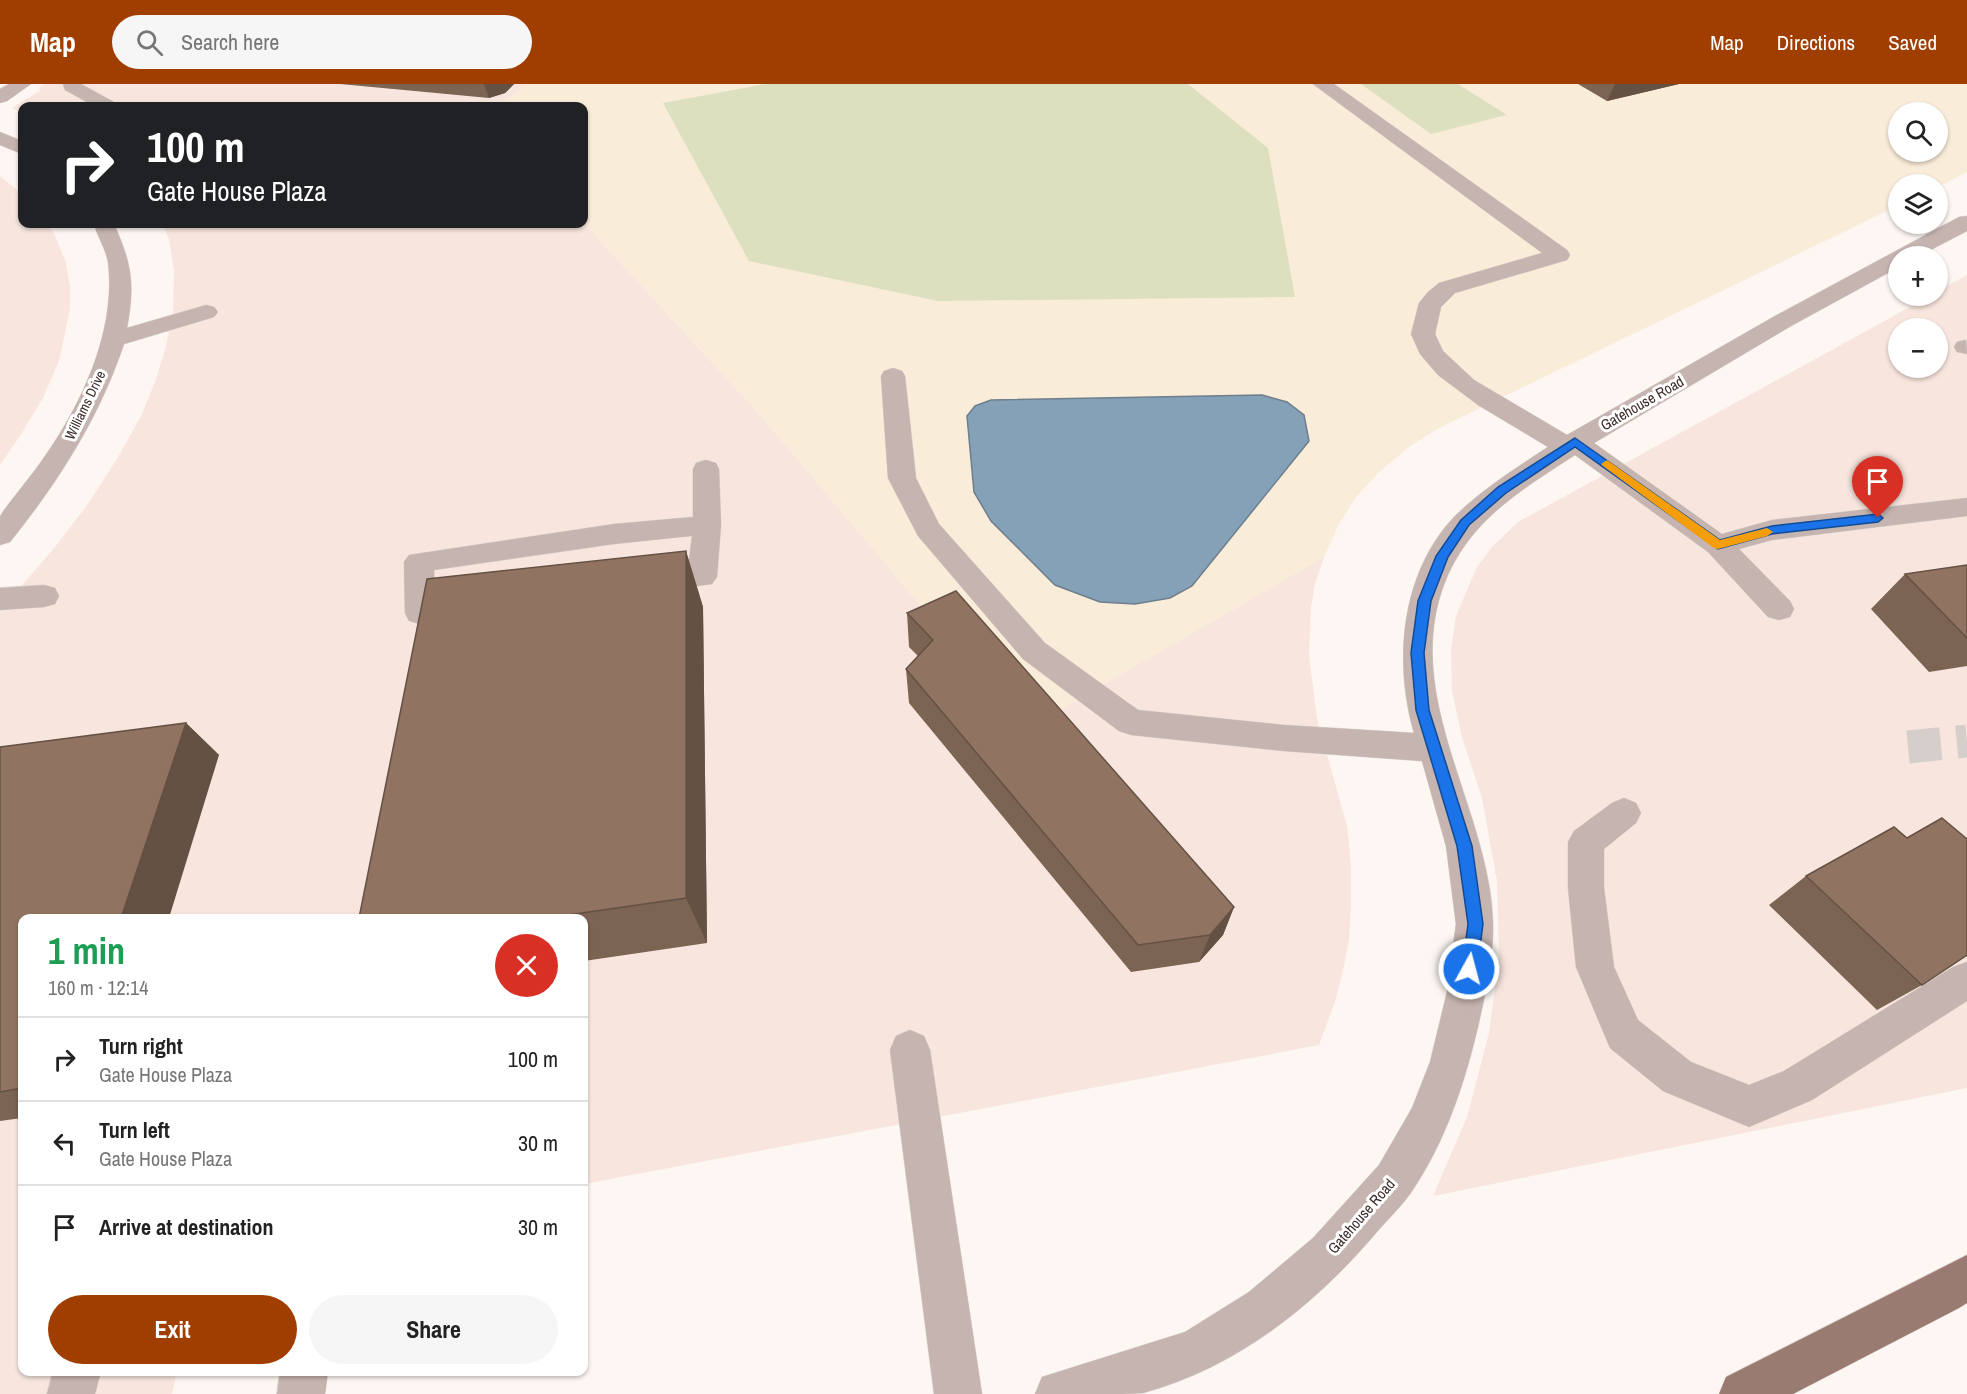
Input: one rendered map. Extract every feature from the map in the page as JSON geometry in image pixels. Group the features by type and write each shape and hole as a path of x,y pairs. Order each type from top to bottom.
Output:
{"main road":[{"path":"1743,1394 1943,1293 1967,1278"}],"street":[{"path":"0,97 22,84"},
{"path":"1322,84 1455,177 1559,255 1447,288 1434,297 1427,309 1424,338 1449,374 1468,388 1571,444 1718,545 1779,609"},
{"path":"72,86 100,102"},
{"path":"0,138 18,146"},
{"name":"Gatehouse Road","path":"1922,246 1967,222"},
{"name":"Williams Drive","path":"0,535 60,457 93,395 114,339 121,285 117,256 106,228"},
{"name":"Gatehouse Road","path":"1059,1394 1103,1383 1197,1351 1265,1308 1329,1254 1394,1180 1428,1121 1450,1062 1466,992 1475,924 1464,846 1423,710 1417,653 1424,601 1442,556 1465,523 1495,496 1571,444 1783,321 1888,264"},
{"path":"114,339 206,312"},
{"path":"893,376 902,478 928,529 1034,651 1131,722 1284,738 1434,748"},
{"path":"706,469 707,525 702,577 420,613 418,562 614,534 707,525"},
{"path":"1718,545 1772,530 1967,507"},
{"path":"0,599 44,596"},
{"path":"1624,813 1586,842 1586,888 1595,967 1624,1034 1677,1077 1749,1106 1798,1086 1967,980"},
{"path":"910,1050 958,1394"},
{"path":"71,1394 76,1376"},
{"path":"301,1394 303,1376"}],"shaded area":[{"path":"45,84 525,84 505,102 22,102 41,90 38,88"},
{"path":"525,84 1967,84 1967,172 1948,182 1948,174 1888,174 1888,210 1437,429 1408,448 1380,471 1356,497 1338,526 1324,557 1025,730 753,407 588,227 588,102 505,102"},
{"path":"0,176 18,191 18,228 50,228 54,233 66,263 70,287 70,309 59,361 43,398 0,465"},
{"path":"588,227 753,407 1034,724 1324,557 1315,584 1311,607 1309,656 1317,719 1347,826 1351,865 1351,908 1349,940 1343,970 1336,999 1319,1045 588,1183 588,914 18,914 18,1376 176,1376 172,1394 0,1394 0,611 55,547 88,504 141,416 165,350 173,313 174,271 169,239 164,228"},
{"path":"1967,275 1967,1088 1433,1196 1467,1117 1489,1033 1499,958 1497,881 1482,798 1462,737 1452,691 1451,650 1456,616 1477,567 1491,548 1518,522 1888,319 1888,378 1948,378 1948,318 1890,318 1912,306 1948,306 1948,285"}],"green space":[{"path":"765,84 1188,84 1268,148 1295,297 938,301 749,261 663,103"},
{"path":"1361,84 1458,84 1507,115 1431,134"}],"water":[{"path":"1262,395 1287,402 1304,415 1309,441 1192,586 1170,598 1135,604 1100,602 1055,585 991,521 974,492 967,416 975,406 991,400"}],"building":[{"path":"686,551 686,898 575,914 360,914 427,579"},
{"path":"1967,565 1967,638 1905,574"},
{"path":"956,591 1234,907 1210,935 1138,945 906,669 933,640 907,613"},
{"path":"186,723 122,914 18,914 18,1089 0,1092 0,747"},
{"path":"1942,818 1967,839 1967,955 1922,985 1806,876 1894,827 1907,838"}],"tunnel":[{"path":"1908,747 1967,741"}],"slow traffic":[{"path":"1607,464 1718,545 1767,532"}],"route":[{"path":"1469,969 1475,924 1464,846 1423,710 1417,653 1424,601 1442,556 1465,523 1502,490 1575,442 1718,545 1772,530 1878,518"}]}
